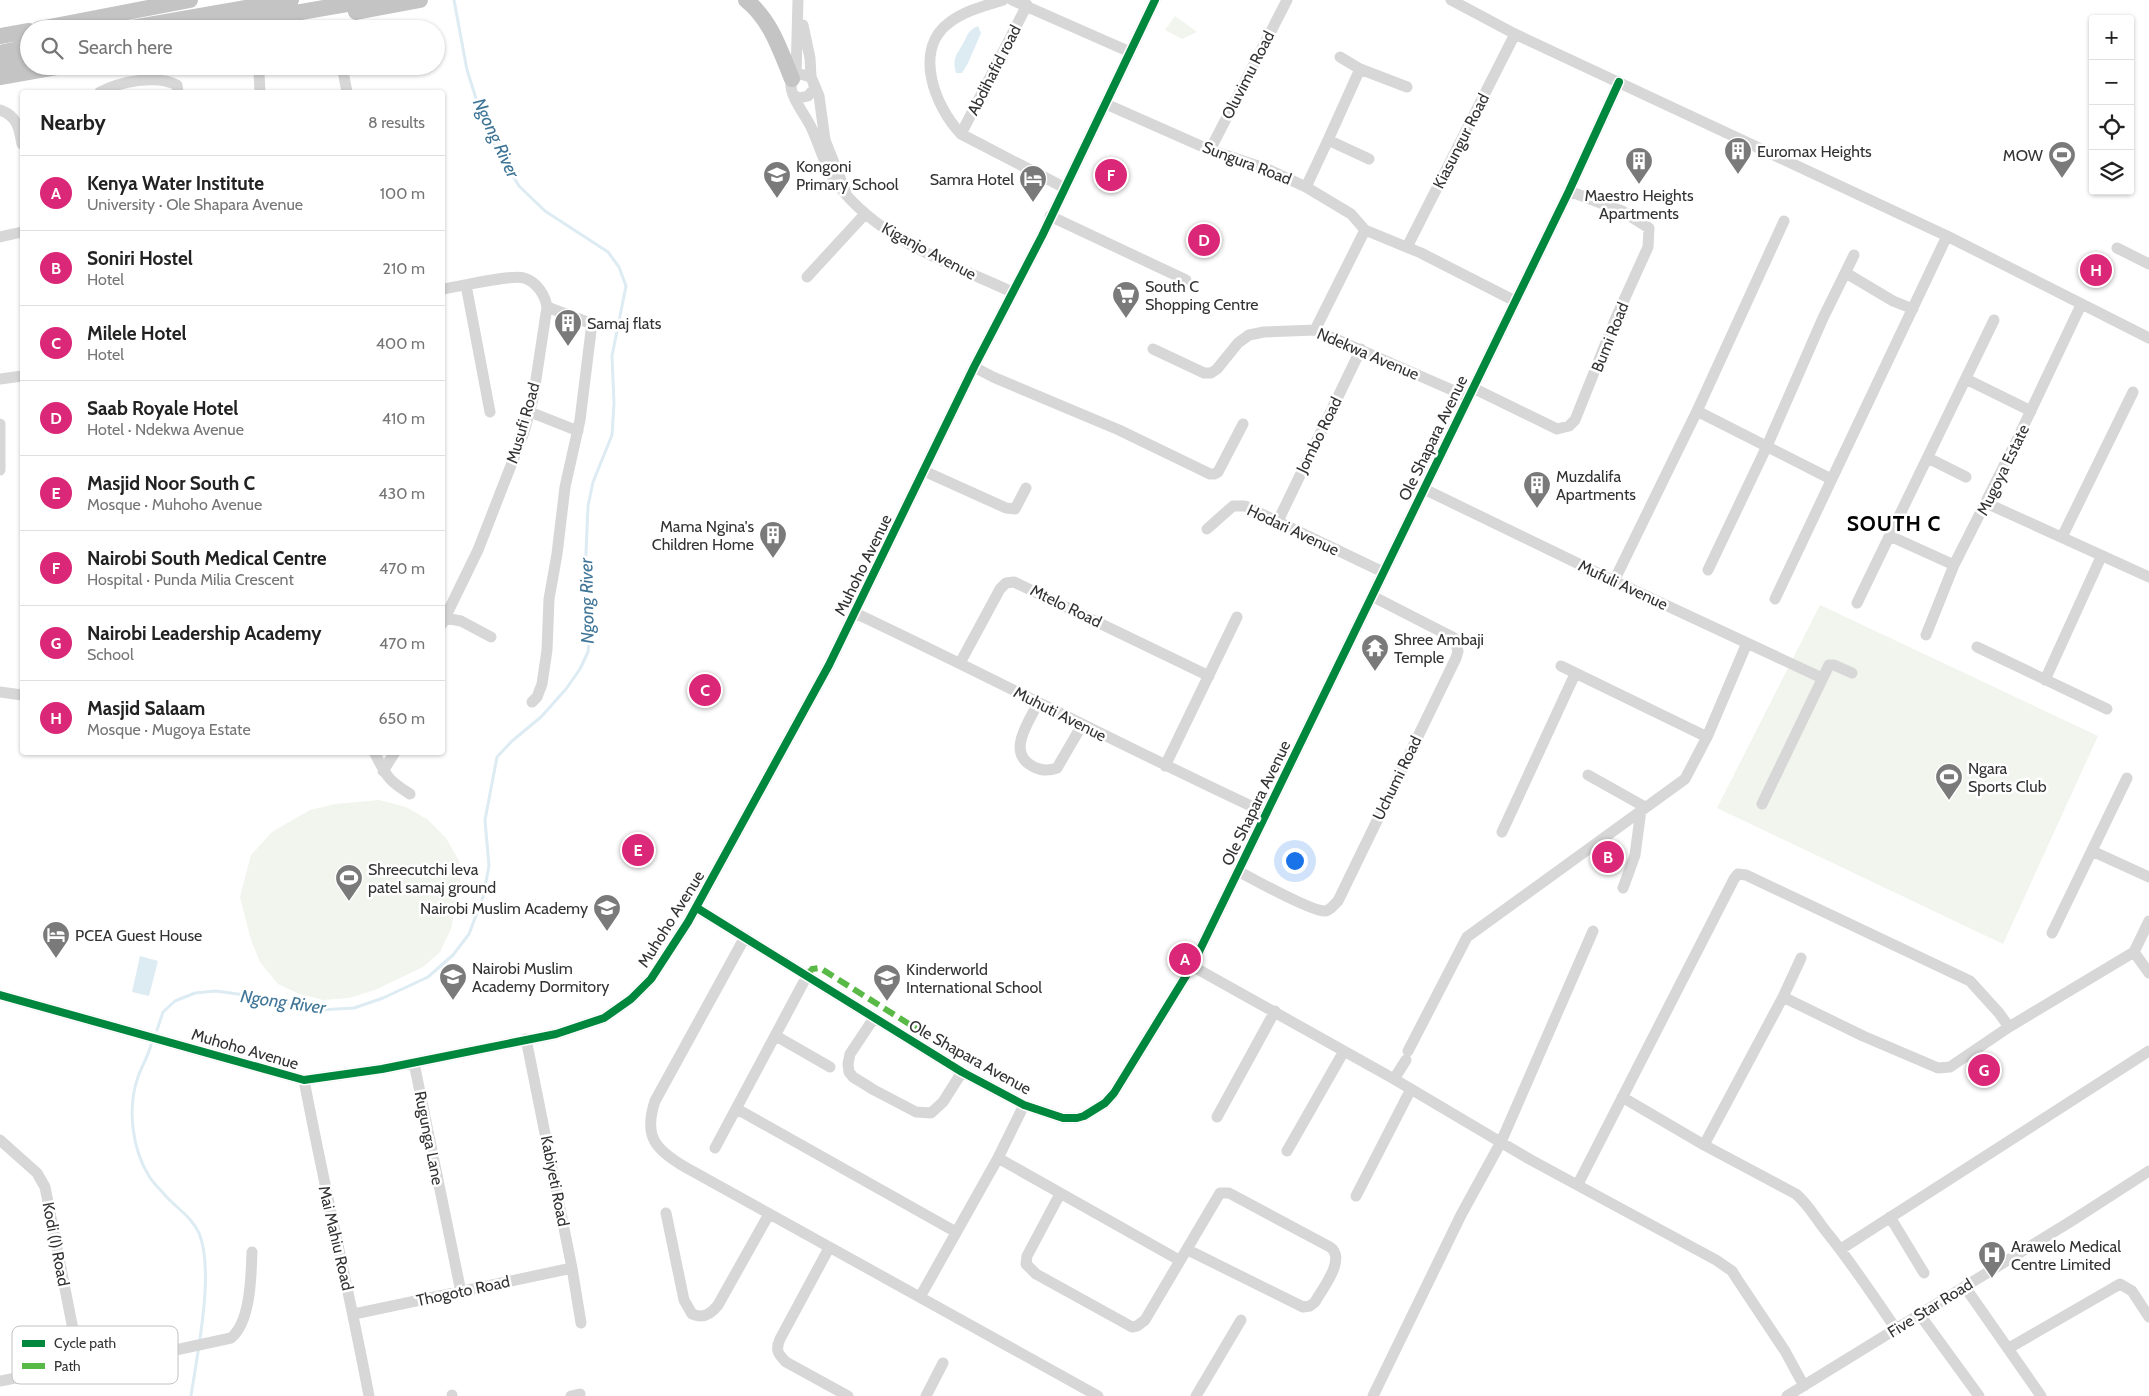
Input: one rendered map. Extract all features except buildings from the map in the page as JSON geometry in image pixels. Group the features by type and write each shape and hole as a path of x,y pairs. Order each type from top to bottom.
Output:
{"highway":[{"path":"86,20 190,0"},
{"path":"178,20 292,0"},
{"path":"254,20 370,0"},
{"path":"312,20 420,0"},
{"path":"746,0 763,16 794,77"},
{"path":"0,36 20,33"},
{"path":"0,53 20,49"},
{"path":"0,64 20,61"},
{"path":"0,77 20,73"}],"street":[{"path":"1003,0 967,11 948,22 933,44 930,66 934,88 944,111 952,124 962,134 1065,188"},
{"path":"1012,0 1130,52"},
{"name":"Muhoho Avenue","path":"0,995 304,1080 331,1078 414,1063 579,1027 604,1018 624,1005 651,979 697,908 821,681 974,367 1065,188 1155,0"},
{"name":"Oluvimu Road","path":"1210,150 1287,0"},
{"path":"1454,1 1515,34 1947,236 2149,338"},
{"path":"798,5 808,48 812,81 812,93 799,98 795,96 790,86 794,77 798,5"},
{"name":"Abdihafid road","path":"962,134 1026,5"},
{"name":"Kiasungur Road","path":"1407,247 1515,34"},
{"path":"1340,57 1360,69 1407,87"},
{"path":"1306,187 1360,69"},
{"path":"794,77 804,74 812,81 818,96 825,140 846,193"},
{"path":"259,75 260,90"},
{"path":"344,75 347,90"},
{"path":"104,90 113,86 160,79 177,85 178,90"},
{"name":"Ole Shapara Avenue","path":"697,908 744,938 808,974 874,1018 962,1072 1024,1105 1069,1119 1084,1116 1105,1103 1114,1093 1134,1062 1192,966 1569,191 1619,82"},
{"name":"Kiganjo Avenue","path":"795,96 832,175 865,214 880,226 912,245 1012,292"},
{"name":"Sungura Road","path":"1106,104 1210,150 1267,169 1306,187 1351,214 1365,230 1407,247 1515,301"},
{"path":"0,110 15,118 20,133"},
{"path":"1328,140 1369,159"},
{"name":"Bumi Road","path":"1470,392 1557,429 1569,426 1575,420 1648,247 1650,238 1649,228 1622,211 1569,191"},
{"path":"807,277 865,214"},
{"path":"1050,216 1186,280"},
{"path":"1614,581 1697,411 1784,221"},
{"path":"1315,330 1365,230"},
{"path":"0,237 20,232"},
{"path":"1775,599 1947,236"},
{"path":"2117,248 2149,264"},
{"path":"1708,570 1767,446 1823,318 1854,254"},
{"path":"1846,273 1893,301 1913,309"},
{"path":"445,289 508,278 524,278 543,294 547,307 583,320 591,325 578,431 565,487 557,554 549,599 542,684 538,696 532,702"},
{"path":"466,286 490,412"},
{"name":"Mugoya Estate","path":"1926,635 1954,565 1986,504 2082,305"},
{"name":"Musufi Road","path":"445,619 478,550 519,446 530,412 547,307"},
{"path":"1857,603 1994,320"},
{"name":"Ndekwa Avenue","path":"1153,349 1204,373 1211,373 1218,369 1238,343 1249,336 1264,332 1315,330 1470,392"},
{"name":"Jombo Road","path":"1278,521 1361,350"},
{"path":"974,367 993,377 1128,434 1210,474 1218,472 1243,424"},
{"path":"0,379 20,376"},
{"path":"1966,379 2031,411"},
{"path":"2062,537 2133,392"},
{"path":"1697,411 1831,479"},
{"path":"530,412 578,431"},
{"path":"0,424 0,470"},
{"path":"1928,458 1966,477"},
{"path":"924,471 1006,508 1015,509 1026,488"},
{"name":"Mufuli Avenue","path":"1424,489 1614,581 1822,678"},
{"path":"1986,504 2149,578"},
{"name":"Hodari Avenue","path":"1207,529 1233,506 1238,505 1278,521 1384,572"},
{"path":"1890,536 1954,565"},
{"path":"2045,680 2101,557"},
{"name":"Mtelo Road","path":"960,663 1000,588 1006,583 1014,582 1209,676"},
{"name":"Uchumi Road","path":"1238,871 1323,911 1338,901 1458,651 1458,644 1448,633 1372,596"},
{"name":"Muhuti Avenue","path":"855,613 960,663 1165,766 1266,813"},
{"path":"1165,766 1237,618"},
{"path":"445,621 461,621 491,636"},
{"path":"1394,1079 1467,937 1685,778 1707,737 1747,643"},
{"path":"1977,647 2107,709"},
{"path":"1762,804 1829,665 1832,664 1852,673"},
{"path":"1561,666 1707,737"},
{"path":"1502,832 1575,674"},
{"path":"0,692 20,695"},
{"path":"1038,703 1020,739 1021,754 1024,761 1032,767 1044,770 1057,768 1082,725"},
{"path":"375,755 383,771 392,783 410,794"},
{"path":"383,771 393,755"},
{"path":"1588,775 1643,809"},
{"path":"2052,934 2127,778"},
{"path":"1623,888 1635,855 1643,809"},
{"path":"2092,851 2149,877"},
{"path":"1578,1184 1734,879 1740,874 1970,980 2009,1027"},
{"path":"1783,997 1864,1036 1938,1068 1950,1067 2009,1027 2134,952 2149,921"},
{"path":"1373,1396 1461,1215 1501,1142 1593,932"},
{"path":"744,938 655,1101 651,1118 651,1134 658,1147 664,1154 829,1248 1098,1396"},
{"path":"2134,952 2149,973"},
{"path":"1704,1145 1783,997 1801,958"},
{"path":"1192,966 1275,1011 1501,1142 1709,1255 1732,1271 1786,1351 1804,1386"},
{"path":"715,1148 808,974"},
{"path":"1217,1117 1275,1011"},
{"path":"874,1018 848,1059 849,1072 860,1081 916,1112 924,1114 930,1113 943,1102 962,1072"},
{"path":"776,1036 830,1067"},
{"name":"Kabiyeti Road","path":"526,1039 572,1268 581,1323"},
{"path":"1287,1150 1344,1051"},
{"path":"1842,1249 2149,1051"},
{"name":"Rugunga Lane","path":"414,1063 461,1292"},
{"name":"Mai Mahiu Road","path":"304,1080 321,1170 354,1314 369,1396"},
{"path":"1356,1196 1411,1089"},
{"path":"1622,1097 1704,1145 1796,1194 1807,1204 1828,1234 1842,1249 1896,1329"},
{"path":"920,1297 998,1158 1024,1105"},
{"path":"737,1108 956,1232"},
{"name":"Kodi (I) Road","path":"0,1140 37,1173 45,1187 72,1326"},
{"path":"998,1158 1180,1260"},
{"name":"Five Star Road","path":"1787,1396 2149,1171"},
{"path":"1060,1194 1027,1256 1026,1264 1036,1274 1129,1326 1136,1327 1145,1320 1180,1260 1188,1250 1218,1195 1223,1192 1229,1193 1330,1247 1336,1252 1336,1257 1334,1268 1315,1302 1310,1306 1303,1307 1188,1250"},
{"path":"666,1213 684,1300 692,1314 702,1316 708,1315 718,1305 769,1214"},
{"path":"1890,1217 1924,1273"},
{"path":"829,1248 780,1338 776,1350 778,1355 786,1362 848,1396"},
{"path":"178,1350 231,1338 239,1330 251,1283 252,1252"},
{"name":"Thogoto Road","path":"354,1314 572,1268"},
{"path":"2009,1348 2120,1284 2132,1291 2149,1317"},
{"path":"1965,1287 2041,1396"},
{"path":"1920,1315 1979,1396"},
{"path":"1196,1396 1241,1320"},
{"path":"926,1396 943,1363"}],"shaded area":[{"path":"1175,16 1197,32 1182,39 1165,30"},
{"path":"978,26 981,33 968,63 962,73 956,73 954,64 957,54 968,34"},
{"path":"1820,605 2098,736 2003,944 1717,808"},
{"name":"Shreecutchi leva patel samaj ground","path":"379,800 406,807 427,819 446,838 459,861 460,884 451,929 440,952 423,967 375,990 349,998 323,1000 299,994 278,984 260,962 251,940 240,897 251,855 272,832 310,810 335,804"},
{"path":"140,956 158,961 149,996 132,992"}],"waterway":[{"name":"Ngong River","path":"157,1030 163,1012 175,1001 195,993 216,991 319,1010 354,1008 383,998 428,977 453,955 469,934 483,897 489,866 485,820 497,757 512,741 541,717 566,689 580,669 588,652 590,627 584,600 588,506 593,482 612,435 614,403 612,356 626,286 619,267 608,252 545,211 519,186 494,144 480,111 467,70 454,0"},
{"name":"Ngong River","path":"151,1045 135,1089 132,1115 135,1141 143,1165 151,1179 196,1227 203,1249 205,1290 191,1396"}],"marked path":[{"path":"808,974 812,969 820,968 917,1029"}],"cycle path":[{"path":"0,995 304,1080 382,1069 556,1034 604,1018 631,999 651,979 688,922 829,665 974,367 1042,236 1155,0"},
{"path":"697,908 962,1072 1024,1105 1063,1118 1077,1118 1084,1116 1105,1103 1114,1093 1192,966 1569,191 1619,82"}],"place":[{"name":"Nairobi South Medical Centre","path":"1111,175"},
{"name":"Euromax Heights","path":"1738,175"},
{"name":"MOW","path":"2062,179"},
{"name":"Maestro Heights Apartments","path":"1639,185"},
{"name":"Kongoni Primary School","path":"777,199"},
{"name":"Samra Hotel","path":"1033,203"},
{"name":"Saab Royale Hotel","path":"1204,240"},
{"name":"Masjid Salaam","path":"2096,270"},
{"name":"South C Shopping Centre","path":"1126,319"},
{"name":"Samaj flats","path":"568,347"},
{"name":"Muzdalifa Apartments","path":"1537,509"},
{"name":"Mama Ngina's Children Home","path":"773,559"},
{"name":"Shree Ambaji Temple","path":"1375,672"},
{"name":"Milele Hotel","path":"705,690"},
{"name":"Ngara Sports Club","path":"1949,801"},
{"name":"Masjid Noor South C","path":"638,850"},
{"name":"Soniri Hostel","path":"1608,857"},
{"name":"Shreecutchi leva patel samaj ground","path":"349,902"},
{"name":"Nairobi Muslim Academy","path":"607,932"},
{"name":"PCEA Guest House","path":"56,959"},
{"name":"Kenya Water Institute","path":"1185,959"},
{"name":"Nairobi Muslim Academy Dormitory","path":"453,1001"},
{"name":"Kinderworld International School","path":"887,1002"},
{"name":"Nairobi Leadership Academy","path":"1984,1070"},
{"name":"Arawelo Medical Centre Limited","path":"1992,1279"}],"district":[{"name":"SOUTH C","path":"1894,523"}]}
